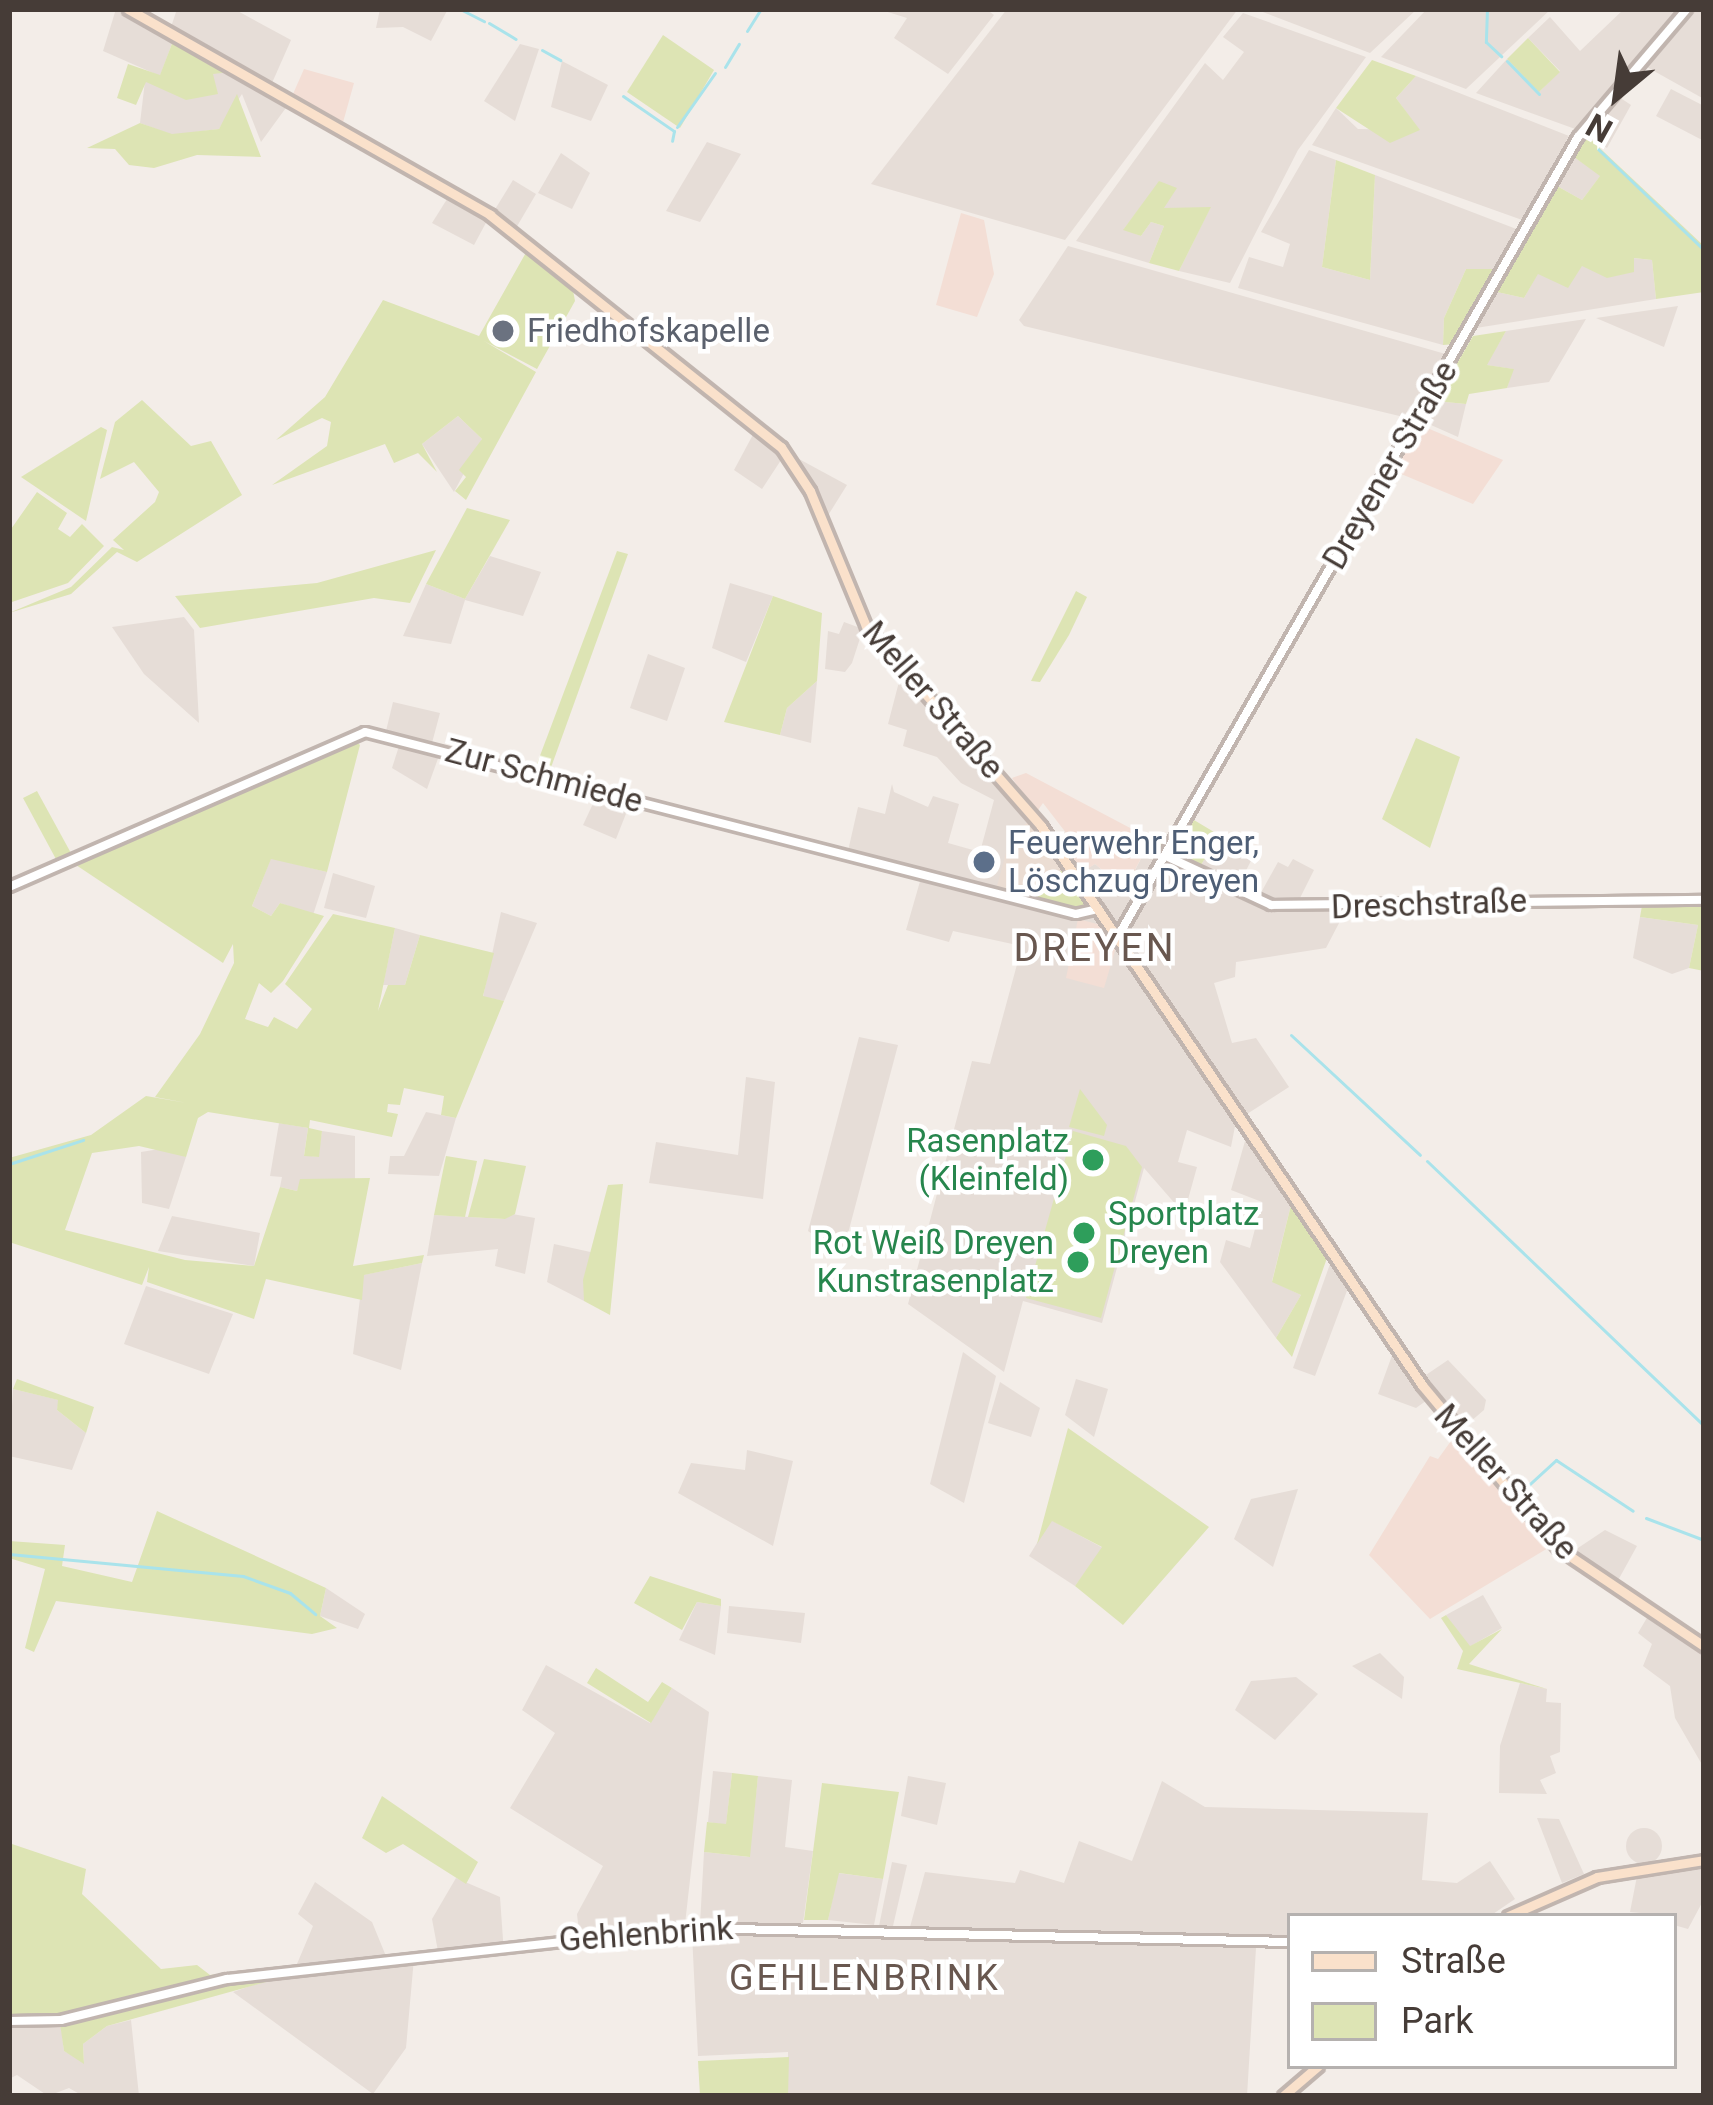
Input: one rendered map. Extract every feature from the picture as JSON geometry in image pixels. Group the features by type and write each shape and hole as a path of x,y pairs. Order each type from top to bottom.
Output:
{"main road":[{"name":"Meller Straße","path":"128,9 490,215 759,426 810,491 866,626 1041,826 1374,1319 1507,1493 1584,1569 1704,1646"},
{"path":"1515,1913 1597,1877 1704,1860"},
{"path":"1283,2096 1314,2069"}],"street":[{"name":"Dreyener Straße","path":"1117,938 1578,136 1687,9"},
{"name":"Zur Schmiede","path":"9,887 365,733 1076,914 1098,909"},
{"name":"Dreschstraße","path":"1166,856 1271,905 1704,900"},
{"name":"Gehlenbrink","path":"9,2021 62,2020 226,1979 691,1928 1287,1942"}],"shaded area":[{"path":"116,9 173,41 160,76 103,51"},
{"path":"177,9 234,9 291,40 272,83 171,27"},
{"path":"380,9 448,9 431,41 403,27 376,28"},
{"path":"878,9 986,9 994,15 948,74 894,38 907,18"},
{"path":"1007,9 1238,9 1065,240 871,184"},
{"path":"1255,9 1417,9 1370,53"},
{"path":"1427,9 1551,9 1466,89 1381,57"},
{"path":"1624,9 1682,9 1578,130 1476,93 1507,59 1540,91 1560,71 1528,38 1550,17 1580,51"},
{"path":"1695,9 1704,9 1704,99 1645,66"},
{"path":"1243,13 1366,57 1298,150 1230,283 1179,271 1210,208 1163,208 1160,181 1124,229 1141,236 1151,222 1164,226 1149,263 1076,241 1205,63 1223,80 1244,52 1223,37"},
{"path":"520,44 539,49 515,121 484,101"},
{"path":"562,61 608,85 591,121 551,107"},
{"path":"304,69 354,83 342,126 293,94"},
{"path":"230,72 288,105 261,142 242,94 219,129 172,135 140,123 145,81 184,96 213,73"},
{"path":"1416,76 1569,136 1525,221 1312,145 1336,108 1358,129 1419,130 1396,98"},
{"path":"1671,89 1704,106 1704,141 1656,116"},
{"path":"1619,97 1631,105 1607,148 1587,136"},
{"path":"707,142 741,154 700,222 666,211"},
{"path":"1309,150 1336,160 1322,267 1370,280 1375,175 1519,230 1498,269 1466,269 1444,318 1443,345 1238,288 1249,257 1283,267 1290,244 1261,232"},
{"path":"561,153 590,173 572,209 538,193"},
{"path":"1574,157 1601,175 1582,200 1557,186"},
{"path":"513,180 536,194 516,228 494,211"},
{"path":"449,196 488,219 474,245 432,223"},
{"path":"961,213 984,220 994,274 977,317 936,305"},
{"path":"1068,246 1449,355 1412,419 1024,326 1019,320"},
{"path":"1633,258 1652,260 1656,299 1476,328 1497,292 1524,298 1538,273"},
{"path":"1678,306 1664,347 1596,318"},
{"path":"1586,319 1549,382 1507,388 1513,369 1486,365 1506,331"},
{"path":"1435,401 1466,404 1458,437 1422,421"},
{"path":"458,416 482,439 454,492 422,444"},
{"path":"1420,425 1503,460 1473,504 1394,471"},
{"path":"756,429 783,457 762,489 734,470"},
{"path":"799,459 847,485 827,517 800,464"},
{"path":"490,556 541,572 523,616 465,600 451,644 403,636 426,584 465,599"},
{"path":"730,583 773,596 746,662 712,648"},
{"path":"184,617 194,630 199,723 144,674 112,627"},
{"path":"844,622 863,629 852,663 845,672 825,669 828,631 839,634"},
{"path":"648,654 685,668 667,721 630,708"},
{"path":"900,678 1040,827 1073,877 1095,864 1125,889 1144,853 1157,861 1164,849 1198,870 1219,835 1254,855 1236,890 1258,898 1278,862 1288,867 1293,859 1314,870 1298,902 1350,902 1326,948 1236,962 1235,977 1214,983 1232,1043 1256,1038 1289,1087 1236,1121 1231,1147 1187,1130 1178,1162 1197,1167 1184,1214 1144,1168 1102,1323 1023,1301 1004,1372 908,1304 972,1061 990,1064 1022,946 953,931 949,942 906,930 923,871 848,851 858,807 885,814 892,784 894,792 928,807 933,796 959,804 948,843 980,852 994,800 961,783 937,757 903,746 907,730 888,724"},
{"path":"817,681 811,743 780,735 787,708"},
{"path":"393,702 440,713 432,743 386,731"},
{"path":"400,743 440,753 427,789 392,768"},
{"path":"1026,773 1151,839 1125,889 1095,864 1079,874 1061,846 1070,838 1043,803 1036,813 1012,778"},
{"path":"598,793 631,801 616,839 583,825"},
{"path":"1030,820 1064,868 1034,898 997,886 1010,838"},
{"path":"271,858 327,872 313,915 280,903 271,916 252,906"},
{"path":"333,873 375,886 366,918 324,908"},
{"path":"501,912 537,923 504,1001 483,997"},
{"path":"1640,917 1698,925 1689,968 1672,974 1633,958"},
{"path":"1078,919 1105,926 1117,944 1104,988 1066,978"},
{"path":"395,928 420,935 405,985 383,985"},
{"path":"859,1037 898,1045 842,1256 808,1231"},
{"path":"746,1077 775,1082 763,1199 649,1183 656,1142 738,1155"},
{"path":"426,1112 456,1118 439,1176 388,1174 390,1156 404,1156"},
{"path":"279,1123 308,1128 304,1155 318,1157 322,1131 355,1136 355,1182 301,1179 297,1191 280,1187 282,1177 270,1176"},
{"path":"1247,1134 1292,1201 1272,1281 1301,1295 1276,1338 1220,1262 1226,1240 1250,1248 1262,1202 1231,1190"},
{"path":"166,1148 186,1157 169,1209 142,1203 141,1152"},
{"path":"506,1213 535,1218 525,1274 495,1266 498,1249 427,1256 434,1215 504,1219"},
{"path":"172,1216 260,1233 254,1266 158,1251"},
{"path":"554,1244 595,1253 584,1301 547,1282"},
{"path":"422,1263 401,1370 353,1354 363,1275"},
{"path":"1330,1264 1348,1288 1315,1376 1293,1368"},
{"path":"146,1286 233,1314 209,1374 124,1344"},
{"path":"1394,1350 1420,1379 1448,1360 1486,1400 1484,1410 1456,1434 1430,1398 1416,1408 1378,1394"},
{"path":"963,1352 996,1376 964,1503 930,1484"},
{"path":"1076,1379 1108,1389 1094,1437 1065,1415"},
{"path":"1000,1382 1040,1408 1031,1437 988,1423"},
{"path":"13,1389 59,1400 57,1410 86,1433 72,1470 9,1456"},
{"path":"1456,1434 1548,1548 1430,1619 1369,1555 1430,1456 1438,1459"},
{"path":"747,1450 793,1461 773,1546 678,1493 691,1463 745,1470"},
{"path":"1298,1489 1273,1567 1234,1539 1251,1499"},
{"path":"1051,1520 1103,1548 1075,1586 1029,1556"},
{"path":"1605,1530 1637,1546 1616,1584 1572,1552"},
{"path":"326,1588 365,1614 358,1629 320,1616"},
{"path":"1483,1595 1502,1628 1469,1647 1446,1615"},
{"path":"697,1602 721,1606 715,1655 679,1640"},
{"path":"729,1606 805,1613 801,1643 727,1633"},
{"path":"1648,1616 1704,1653 1704,1768 1675,1718 1670,1686 1643,1666 1652,1644 1638,1633"},
{"path":"1380,1653 1404,1677 1402,1699 1352,1666"},
{"path":"546,1665 650,1723 672,1688 709,1712 685,1924 579,1932 577,1914 603,1866 510,1808 555,1733 522,1710"},
{"path":"1296,1677 1318,1694 1275,1740 1235,1710 1251,1681"},
{"path":"1520,1683 1547,1689 1546,1702 1561,1703 1560,1752 1550,1756 1556,1773 1540,1780 1547,1794 1499,1793 1500,1746"},
{"path":"713,1771 732,1773 726,1825 708,1822"},
{"path":"758,1776 792,1780 785,1847 813,1851 803,1923 700,1924 704,1852 749,1857"},
{"path":"908,1776 946,1783 937,1825 901,1816"},
{"path":"1162,1781 1205,1807 1428,1813 1422,1880 1457,1883 1490,1861 1515,1899 1494,1913 1287,1913 1287,1939 910,1927 925,1872 1015,1883 1020,1870 1064,1883 1079,1841 1132,1861"},
{"path":"1537,1818 1559,1819 1584,1874 1562,1883"},
{"path":"1644,1828 1657,1833 1662,1846 1657,1859 1644,1864 1631,1859 1626,1846 1631,1833"},
{"path":"892,1862 907,1865 893,1926 879,1926"},
{"path":"1704,1866 1704,1899 1688,1929 1677,1926 1677,1913 1630,1912 1637,1876"},
{"path":"838,1873 883,1879 874,1925 828,1920"},
{"path":"456,1878 500,1897 504,1954 440,1962 432,1919"},
{"path":"315,1882 372,1922 388,1961 414,1958 406,2048 373,2094 233,1992 294,1971 313,1926 298,1914"},
{"path":"692,1934 1256,1948 1247,2096 788,2096 788,2052 698,2056"},
{"path":"131,2020 139,2096 83,2096 69,2088 48,2096 17,2075 9,2079 9,2028 61,2026 64,2051 84,2062 83,2044 107,2026"}],"green space":[{"path":"663,35 714,70 680,128 627,92"},
{"path":"1528,38 1560,72 1539,92 1507,59"},
{"path":"173,41 230,72 213,74 218,94 186,100 146,82 136,105 117,98 128,64 160,75"},
{"path":"1372,60 1416,76 1396,98 1420,130 1390,143 1336,108"},
{"path":"237,94 261,157 197,155 154,168 129,165 115,149 87,148 140,123 172,134 219,129"},
{"path":"1587,136 1704,246 1704,292 1656,299 1652,260 1634,258 1634,272 1607,278 1582,266 1568,288 1538,274 1524,298 1497,292 1557,186 1582,200 1600,176 1574,157"},
{"path":"1336,160 1375,175 1370,280 1322,267"},
{"path":"1159,181 1177,188 1164,208 1211,207 1179,271 1149,263 1164,226 1151,222 1141,236 1123,230"},
{"path":"528,249 572,285 575,301 537,369 484,341 536,372 466,500 455,491 466,477 459,470 482,439 458,416 422,444 437,472 418,453 394,463 385,444 272,485 327,446 331,422 322,418 276,440 325,397 383,300 479,336"},
{"path":"1466,269 1498,269 1456,344 1443,345 1444,318"},
{"path":"1506,331 1487,365 1514,369 1507,388 1469,394 1466,404 1435,401 1473,336"},
{"path":"142,400 191,446 211,441 242,495 137,562 117,552 71,594 9,613 71,587 112,547 124,550 113,540 155,502 159,492 134,462 100,479 115,422"},
{"path":"101,427 107,430 86,521 21,477"},
{"path":"37,492 67,513 58,529 70,537 82,524 104,546 68,583 9,603 9,532"},
{"path":"467,508 510,520 465,599 426,584"},
{"path":"436,550 410,603 374,598 200,628 175,596 317,583"},
{"path":"617,551 628,554 549,773 535,769"},
{"path":"1076,591 1087,597 1069,635 1040,682 1031,681"},
{"path":"773,596 822,613 817,681 787,708 780,735 724,722"},
{"path":"353,738 360,745 327,872 271,859 252,906 271,916 280,903 324,916 283,981 271,993 259,983 245,1019 268,1027 274,1017 297,1029 312,1009 285,984 333,914 395,928 378,1011 388,985 405,985 420,935 494,953 483,996 504,1001 456,1118 441,1115 444,1096 404,1088 400,1105 388,1104 387,1112 398,1114 392,1137 310,1120 309,1128 322,1131 319,1157 304,1156 308,1128 208,1112 198,1118 186,1157 139,1146 92,1153 65,1230 185,1260 254,1266 280,1187 297,1191 300,1179 370,1178 353,1266 424,1255 422,1263 364,1275 362,1300 266,1279 254,1319 147,1282 149,1267 142,1285 9,1242 9,1158 91,1135 146,1096 187,1103 155,1097 200,1034 234,963 233,944 223,963 73,863"},
{"path":"1416,738 1460,757 1430,848 1382,819"},
{"path":"37,791 72,855 57,861 23,798"},
{"path":"1184,814 1219,835 1198,870 1165,849 1157,861 1144,853 1151,839 1165,845"},
{"path":"1064,868 1088,901 1083,911 1034,898"},
{"path":"1643,900 1704,905 1704,971 1689,968 1698,925 1640,917"},
{"path":"1080,1089 1107,1125 1104,1136 1069,1127"},
{"name":"Sportplatz Dreyen","path":"1073,1131 1126,1146 1142,1167 1101,1318 1026,1298"},
{"path":"446,1156 477,1161 465,1217 434,1215"},
{"path":"484,1159 526,1166 515,1214 505,1219 468,1217"},
{"path":"623,1184 610,1315 584,1301 583,1280 608,1185"},
{"path":"1292,1201 1327,1258 1292,1357 1276,1338 1301,1295 1272,1282"},
{"path":"17,1379 94,1407 86,1433 57,1410 58,1400 13,1389"},
{"path":"1068,1428 1209,1527 1123,1625 1075,1586 1102,1547 1052,1521 1037,1544"},
{"path":"157,1511 326,1588 320,1616 337,1628 312,1634 56,1601 34,1652 25,1648 45,1569 9,1558 9,1541 65,1545 62,1566 132,1582"},
{"path":"650,1576 721,1599 721,1606 697,1602 682,1630 634,1603"},
{"path":"1446,1615 1470,1646 1502,1629 1469,1664 1547,1689 1457,1669 1463,1651 1441,1618"},
{"path":"596,1668 648,1702 662,1682 672,1688 651,1723 587,1683"},
{"path":"732,1773 758,1776 750,1857 704,1852 707,1822 726,1824"},
{"path":"822,1783 899,1792 883,1879 839,1873 828,1920 804,1920"},
{"path":"382,1796 478,1862 466,1884 403,1844 386,1853 362,1838"},
{"path":"9,1843 86,1869 82,1894 161,1969 197,1965 210,1975 274,1967 266,1982 107,2026 83,2044 84,2064 64,2051 59,2017 9,2018"},
{"path":"789,2057 788,2096 700,2096 698,2061"}],"waterway":[{"path":"460,9 484,21"},
{"path":"747,31 761,9"},
{"path":"1487,9 1486,42 1501,56"},
{"path":"489,23 516,39"},
{"path":"725,67 739,44"},
{"path":"542,50 560,60"},
{"path":"1507,61 1539,94"},
{"path":"677,127 715,73"},
{"path":"623,96 674,131 672,141"},
{"path":"1598,149 1704,250"},
{"path":"1291,1035 1420,1155"},
{"path":"9,1164 83,1140"},
{"path":"1427,1161 1704,1426"},
{"path":"1447,1426 1471,1458"},
{"path":"1503,1476 1520,1493 1556,1460 1633,1511"},
{"path":"1646,1518 1704,1540"},
{"path":"9,1554 243,1576 290,1593 315,1614"}],"place":[{"name":"Friedhofskapelle","path":"503,331"},
{"name":"Feuerwehr Enger, Löschzug Dreyen","path":"984,862"},
{"name":"Rasenplatz (Kleinfeld)","path":"1093,1160"},
{"name":"Sportplatz Dreyen","path":"1084,1233"},
{"name":"Rot Weiß Dreyen Kunstrasenplatz","path":"1078,1262"}],"district":[{"name":"DREYEN","path":"1095,948"},
{"name":"GEHLENBRINK","path":"865,1979"}]}
